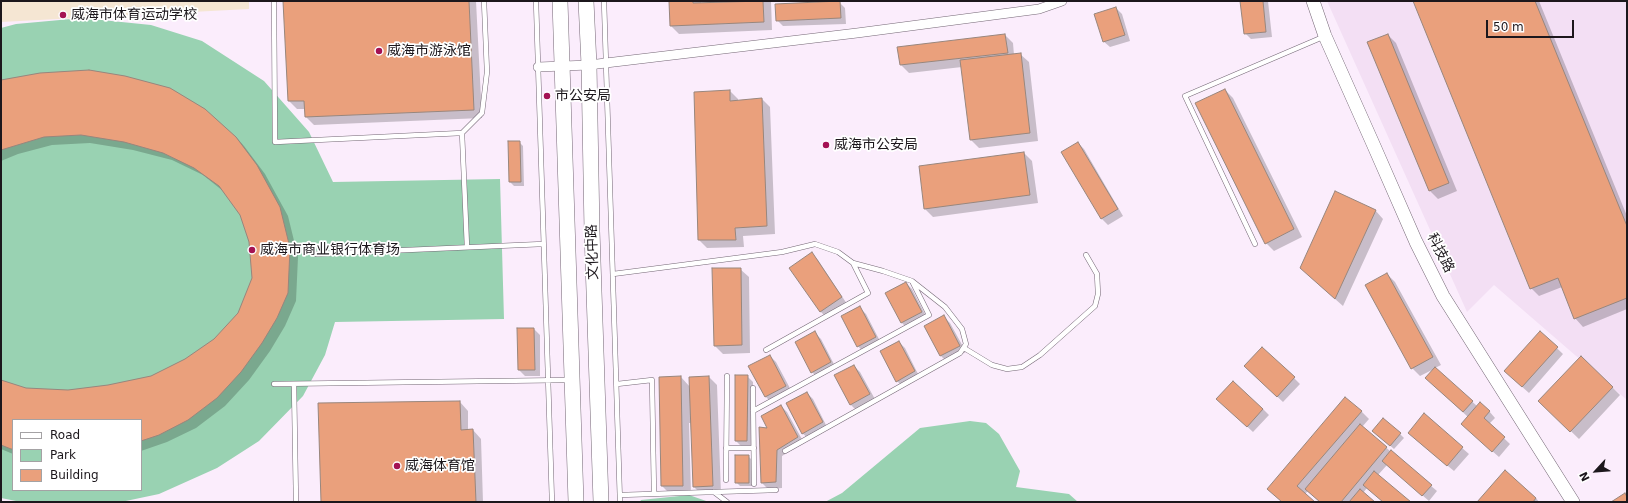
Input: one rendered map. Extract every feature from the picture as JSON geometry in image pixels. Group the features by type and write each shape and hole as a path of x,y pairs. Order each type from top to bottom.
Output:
{"main road":[{"name":"文化中路","path":"560,1 576,502"},
{"name":"文化中路","path":"586,1 601,502"},
{"name":"科技路","path":"1313,1 1324,36 1416,242 1443,296 1573,502"}],"street":[{"path":"538,67 589,65 857,33 1031,10 1062,1"}],"lane":[{"path":"274,1 275,142 462,133 482,113 487,72 484,1"},
{"path":"536,1 552,502"},
{"path":"604,1 620,502"},
{"path":"1255,244 1185,96 1324,36"},
{"path":"462,133 467,247"},
{"path":"316,254 543,244"},
{"path":"613,274 782,252 815,244 838,252 853,263 912,281 945,307 962,329 966,344 960,353 785,451"},
{"path":"964,348 992,365 1007,369 1022,367 1040,355 1095,306 1098,294 1097,274 1086,255"},
{"path":"766,350 868,293 853,263"},
{"path":"753,411 929,315 912,281"},
{"path":"726,480 727,376"},
{"path":"274,384 572,380"},
{"path":"617,384 652,380 654,494"},
{"path":"294,384 296,502"},
{"path":"753,388 754,484"},
{"path":"726,448 754,448"},
{"path":"620,495 776,490"},
{"path":"714,492 727,502"}],"shaded area":[{"name":"威海市体育运动学校","path":"1,1 249,1 249,9 1,22"},
{"path":"1327,1 1627,1 1627,400 1494,285 1467,312"}],"green space":[{"name":"威海市商业银行体育场","path":"82,18 151,25 202,41 264,81 309,132 333,182 500,179 504,319 335,322 325,355 303,396 259,441 217,468 159,494 121,502 21,502 1,498 1,28 16,24"},
{"path":"970,421 986,423 999,434 1020,471 1016,487 1069,494 1078,502 825,502 842,493 920,428"},
{"path":"689,495 709,502 640,502 641,500"}],"building":[{"name":"威海市游泳馆","path":"283,1 469,1 474,110 305,117 304,101 288,101"},
{"path":"669,1 693,1 693,3 763,1 764,22 670,26"},
{"path":"840,1 841,18 776,21 775,4"},
{"path":"1240,1 1263,1 1266,32 1244,34"},
{"path":"1413,1 1535,1 1627,226 1627,298 1574,319 1558,278 1530,289"},
{"path":"1116,7 1125,35 1103,42 1094,14"},
{"path":"1005,34 1008,53 900,65 897,47"},
{"path":"1388,34 1449,183 1429,191 1367,42"},
{"path":"1021,53 1030,133 970,140 960,60"},
{"path":"89,70 125,76 170,88 205,109 236,137 257,165 280,207 290,248 288,293 277,318 262,343 241,372 217,398 188,420 159,435 142,441 142,419 12,419 12,449 1,445 1,380 26,388 68,390 108,385 151,376 185,359 214,339 238,313 252,278 249,242 240,215 219,186 194,168 163,153 124,142 81,135 44,137 1,150 1,80 40,73"},
{"path":"1225,89 1294,229 1265,244 1195,103"},
{"path":"730,90 730,101 762,98 767,226 735,228 736,240 698,240 694,92"},
{"path":"508,141 520,141 521,182 509,182"},
{"path":"1078,142 1118,209 1101,219 1061,152"},
{"path":"1024,152 1030,195 924,209 919,166"},
{"path":"1335,191 1376,210 1335,299 1300,268"},
{"path":"812,252 842,297 820,312 789,268"},
{"path":"712,268 741,268 742,345 714,346"},
{"path":"1387,273 1433,357 1411,369 1365,285"},
{"path":"906,282 922,312 901,323 885,293"},
{"path":"860,306 876,337 857,347 841,316"},
{"path":"944,315 960,346 940,356 924,326"},
{"path":"517,328 534,328 535,370 518,370"},
{"path":"815,331 831,362 811,373 795,342"},
{"path":"1540,331 1558,347 1522,387 1504,371"},
{"path":"899,341 915,371 896,382 880,351"},
{"path":"1262,347 1295,377 1277,397 1244,366"},
{"path":"770,355 786,386 765,397 748,366"},
{"path":"1581,356 1613,387 1570,432 1538,401"},
{"path":"854,365 870,394 850,405 834,375"},
{"path":"1435,367 1473,401 1463,412 1425,378"},
{"path":"735,375 748,375 747,441 735,441"},
{"path":"681,376 683,486 661,486 659,377"},
{"path":"709,376 713,486 693,487 689,377"},
{"path":"1233,381 1263,409 1247,427 1216,399"},
{"path":"807,392 823,422 802,434 786,403"},
{"path":"1345,397 1362,411 1297,486 1315,502 1282,502 1267,489"},
{"name":"威海体育馆","path":"460,401 461,430 473,429 476,502 321,502 318,403"},
{"path":"1480,402 1490,411 1484,418 1505,437 1492,452 1461,424"},
{"path":"781,405 798,437 777,450 776,482 761,483 759,427 767,428 761,416"},
{"path":"1424,413 1463,447 1447,466 1408,433"},
{"path":"1383,418 1401,433 1390,446 1372,431"},
{"path":"1360,424 1387,447 1341,502 1320,502 1305,489"},
{"path":"1391,450 1432,485 1422,496 1382,461"},
{"path":"735,455 749,455 749,483 735,483"},
{"path":"1505,470 1536,498 1533,502 1477,502"},
{"path":"1374,471 1411,502 1383,502 1363,485"},
{"path":"1360,489 1375,502 1349,502"},
{"path":"1625,493 1627,502 1611,502"}],"place":[{"name":"威海市体育运动学校","path":"63,15"},
{"name":"威海市游泳馆","path":"379,51"},
{"name":"市公安局","path":"547,96"},
{"name":"威海市公安局","path":"826,145"},
{"name":"威海市商业银行体育场","path":"252,250"},
{"name":"威海体育馆","path":"397,466"}]}
